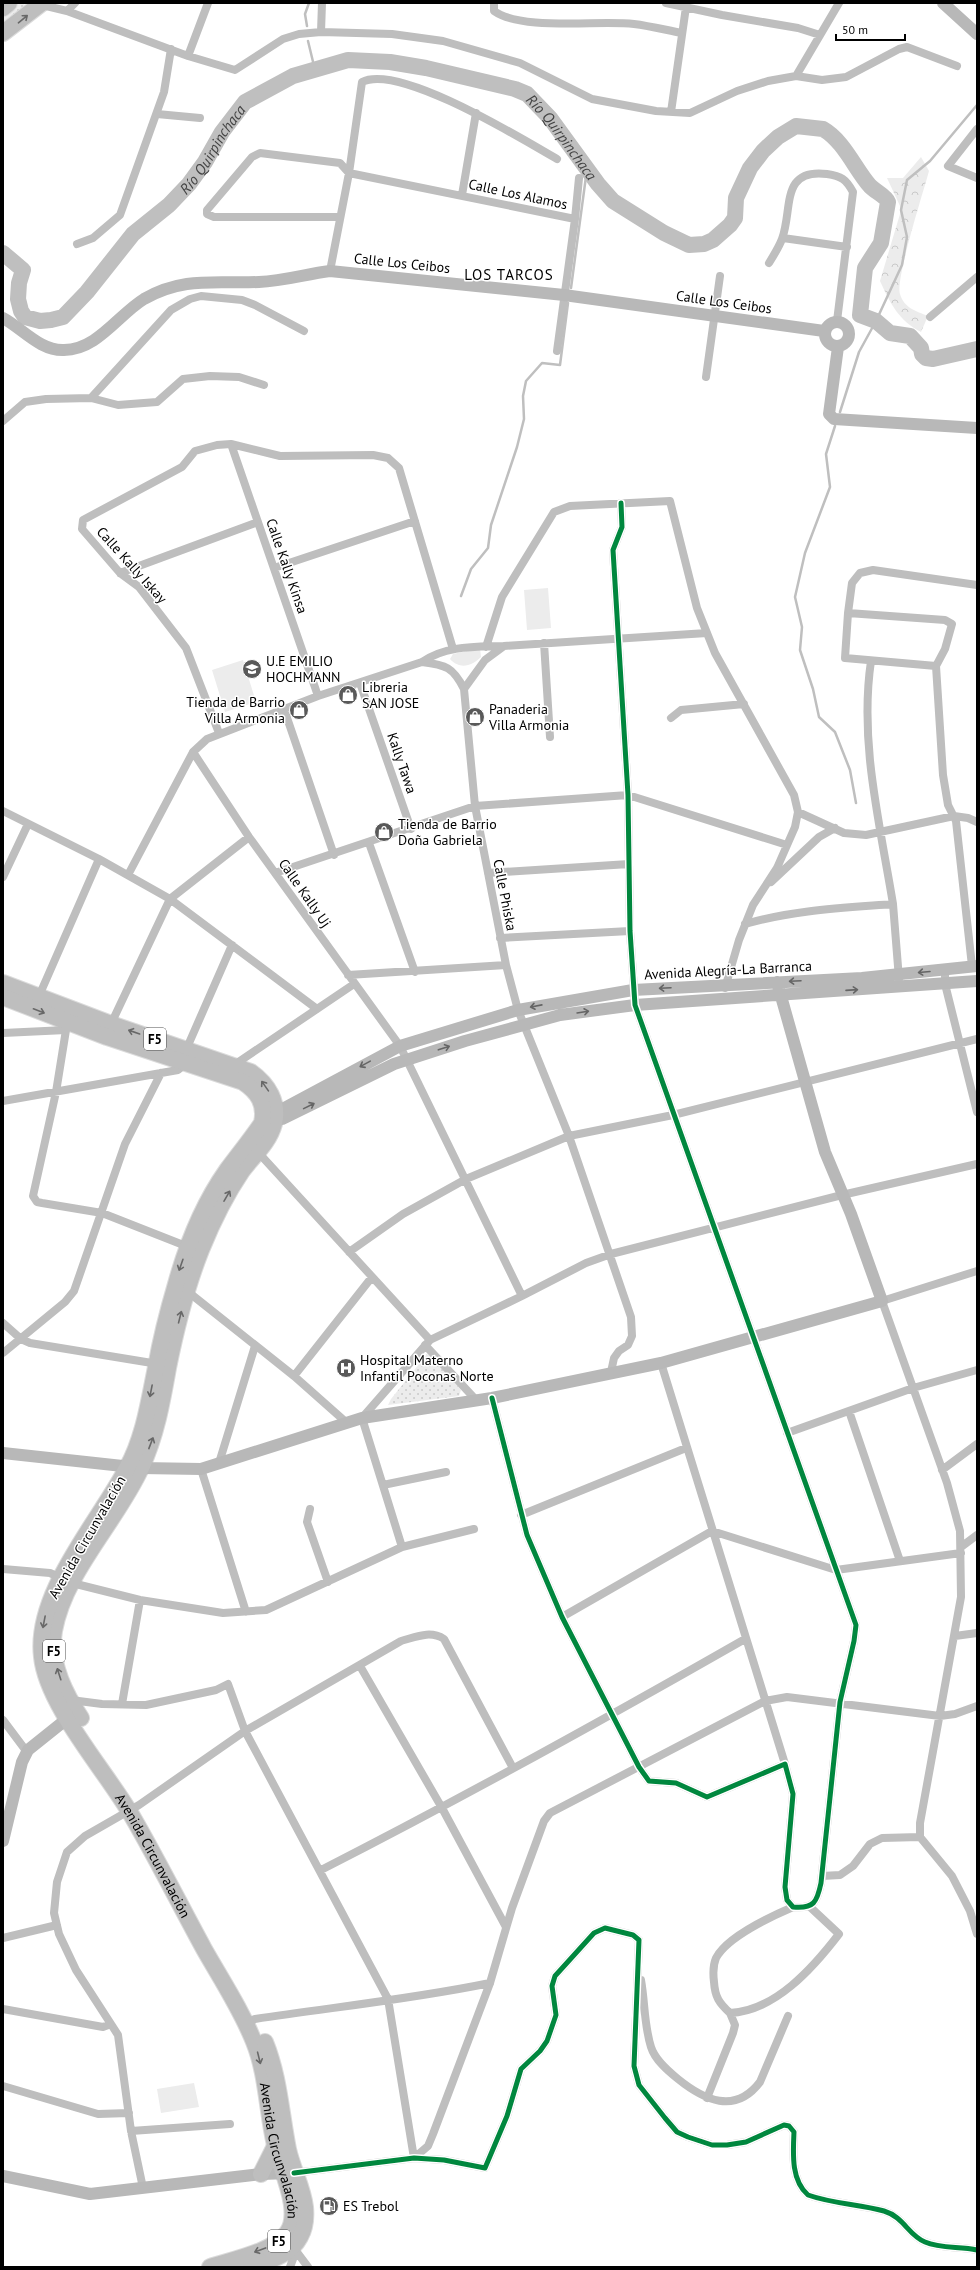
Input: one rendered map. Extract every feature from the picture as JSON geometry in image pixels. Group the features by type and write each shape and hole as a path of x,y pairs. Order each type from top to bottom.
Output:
{"highway":[{"path":"3,8 9,3"},
{"path":"3,33 39,4"},
{"name":"F5","path":"3,983 232,1071 243,1082 253,1088 260,1098 269,1118"},
{"name":"F5","path":"3,997 68,1027 187,1054"},
{"name":"Avenida Circunvalación","path":"269,1118 267,1139 253,1148 227,1171 211,1195 200,1216 187,1291 145,1420 135,1467 44,1619 42,1657 52,1692 73,1716 134,1808 272,2062 289,2173 293,2211 298,2225 296,2248"},
{"name":"Avenida Circunvalación","path":"162,1365 175,1285 194,1249"},
{"name":"Avenida Circunvalación","path":"67,1580 54,1633 54,1656 58,1674 69,1699 73,1716"},
{"name":"Avenida Circunvalación","path":"251,2021 260,2060 275,2146 289,2173"},
{"path":"261,2174 275,2146"},
{"name":"Avenida Circunvalación","path":"210,2267 272,2245 298,2225"},
{"name":"F5","path":"250,2267 296,2248"}],"street":[{"path":"62,3 67,11"},
{"path":"67,11 75,3"},
{"path":"188,56 208,3"},
{"path":"321,32 322,3"},
{"path":"494,3 494,11 500,15 536,23 633,24 682,33"},
{"path":"666,3 798,28 820,35"},
{"path":"796,76 839,3"},
{"path":"943,3 977,34"},
{"path":"39,4 67,11 188,56 235,70 283,39 299,34 321,32 392,34 443,41 520,63 592,99 656,111 690,113 737,91 796,76 822,80 846,77 899,49 907,47 957,66"},
{"path":"671,112 686,7"},
{"path":"77,244 92,238 120,215 164,92 171,49"},
{"path":"330,271 349,173 362,82 370,79 408,85 476,113 557,159"},
{"path":"462,195 476,113"},
{"path":"157,114 200,118"},
{"path":"977,130 948,166 977,178"},
{"path":"340,217 214,217 207,214 207,210 252,157 260,153 340,163 349,173"},
{"path":"770,263 783,238 792,188 800,178 813,172 840,176 847,181 853,192 837,321"},
{"name":"Calle Los Alamos","path":"349,173 575,219 557,351"},
{"path":"575,219 579,178"},
{"path":"783,238 847,246"},
{"name":"Calle Los Ceibos","path":"3,318 44,345 54,349 73,349 96,338 143,300 162,290 183,283 205,281 258,282 285,280 308,274 330,271 564,295 824,331"},
{"path":"706,377 720,276"},
{"path":"930,317 977,277"},
{"path":"91,398 171,310 190,299 201,296 242,300 255,305 304,331"},
{"path":"838,347 827,342 824,331 831,322 837,321 843,323 849,333 848,340 838,347 830,414 834,419 977,428"},
{"path":"3,421 25,402 46,399 91,398 118,405 157,402 183,379 210,376 239,377 264,385"},
{"path":"231,444 280,456 373,455 388,458 399,468 453,649"},
{"name":"Calle Kally Iskay","path":"219,733 186,648 139,587 120,573 82,529 83,520 182,467 195,452 217,445 231,444"},
{"name":"Calle Kally Kinsa","path":"231,444 318,696"},
{"path":"486,647 502,597 554,512 570,506 670,501 697,608 715,653 794,795 798,812 795,827 777,868 752,905 725,986 724,999"},
{"path":"621,503 622,527 613,550 617,639 628,795 630,931 635,1005 856,1625 854,1641 840,1702 822,1876 818,1895 813,1904 805,1908 793,1908 763,1920 727,1945 717,1957 713,1971 714,1993 718,2002 730,2014 735,2025 707,2098"},
{"path":"274,568 416,521"},
{"path":"120,573 258,522"},
{"path":"936,666 845,658 852,583 860,573 873,570 977,585"},
{"path":"848,613 945,620 952,624 945,649 936,666 943,775 948,805 954,816 959,842 975,966"},
{"path":"128,875 193,752 207,739 219,733 318,696 422,662 433,654 453,649 707,633"},
{"path":"544,643 550,737"},
{"path":"422,662 442,665 456,673 464,689 485,660 504,646"},
{"path":"871,661 868,729 881,832 893,904 899,974 898,988"},
{"name":"Kally Tawa","path":"360,683 411,828"},
{"name":"Calle Phiska","path":"464,689 475,806 506,965 518,1010 569,1136 611,1254 631,1317 632,1336 628,1345 619,1351 614,1358 611,1372"},
{"path":"671,718 681,710 744,704"},
{"path":"284,709 334,855"},
{"name":"Calle Kally Uj","path":"193,752 249,837 400,1046 522,1296"},
{"path":"276,873 334,855 475,806 628,795 786,845"},
{"path":"3,811 99,859 170,899 317,1009"},
{"path":"798,812 844,833 866,835 954,816 968,818 977,822"},
{"path":"3,877 28,824"},
{"path":"762,891 819,837 835,828"},
{"path":"111,1024 170,899 249,837"},
{"path":"369,843 415,972"},
{"path":"39,996 99,859"},
{"path":"488,873 629,864"},
{"path":"745,924 775,915 800,911 893,904"},
{"path":"500,938 630,931"},
{"path":"3,1101 178,1070 187,1054 232,945"},
{"path":"348,976 506,965"},
{"name":"Avenida Alegría-La Barranca","path":"269,1118 400,1046 518,1010 633,990 725,986 899,974 975,966"},
{"path":"944,970 946,984 977,1112"},
{"name":"Avenida Alegría-La Barranca","path":"269,1118 406,1060 524,1024 560,1015 635,1005 779,994 898,988 977,981"},
{"path":"777,982 779,994 825,1152 851,1214 913,1388 942,1470 960,1531 961,1597 920,1823 920,1838 952,1876 970,1911 977,1934"},
{"path":"232,1071 354,984"},
{"path":"3,1033 68,1027 56,1092 33,1196 37,1202 102,1213 194,1249"},
{"path":"349,1252 403,1214 466,1179 569,1136 673,1115 977,1039"},
{"path":"3,1353 65,1302 74,1291 125,1144 160,1073"},
{"path":"253,1148 372,1278 476,1401"},
{"path":"362,1418 427,1343 586,1263 611,1254 714,1229 842,1195 977,1164"},
{"path":"3,1453 135,1467 201,1469 362,1418 476,1401 611,1372 661,1363 882,1301 977,1271"},
{"path":"294,1376 372,1278"},
{"path":"187,1291 294,1376 347,1423"},
{"path":"3,1323 21,1339 30,1343 162,1365"},
{"path":"219,1464 255,1346"},
{"path":"661,1363 793,1794 785,1887 787,1900 793,1908"},
{"path":"787,1433 913,1388 977,1370"},
{"path":"492,1398 527,1535 562,1617 639,1767 649,1781 676,1783 707,1796 785,1764"},
{"path":"849,1411 900,1561"},
{"path":"362,1418 402,1547"},
{"path":"942,1470 977,1444"},
{"path":"521,1515 686,1448"},
{"path":"201,1469 246,1612"},
{"path":"383,1484 446,1472"},
{"path":"310,1509 306,1522 328,1582"},
{"path":"3,1569 50,1573 67,1580 140,1600 223,1613 246,1612 266,1610 402,1547 474,1529"},
{"path":"562,1617 712,1531 836,1570 900,1561 960,1550 977,1535"},
{"path":"122,1704 140,1600"},
{"path":"955,1636 977,1633"},
{"path":"143,2188 131,2131 118,2035 76,1970 57,1925 54,1913 54,1897 61,1868 67,1852 85,1836 134,1808 245,1731 401,1641 427,1634 436,1634 444,1639 513,1768"},
{"path":"321,1870 442,1808 513,1768 613,1715 745,1639"},
{"path":"360,1666 442,1808 506,1927"},
{"path":"69,1699 102,1704 146,1705 216,1690 228,1684 245,1731 321,1870 388,1999 414,2158"},
{"path":"414,2158 428,2146 434,2134 490,1983 506,1927 544,1821 550,1813 765,1701 787,1697 840,1702 940,1716 955,1714 977,1706"},
{"path":"3,1841 22,1762 27,1752 73,1716"},
{"path":"3,1720 27,1752"},
{"path":"822,1876 840,1875 852,1866 870,1844 882,1838 920,1838"},
{"path":"730,2014 745,2013 767,2002 810,1972 839,1934 809,1906"},
{"path":"3,1938 57,1925"},
{"path":"3,2176 90,2194 414,2158 444,2160 485,2168 507,2116 521,2069 540,2051 549,2035 556,2015 552,1986 555,1976 594,1933 605,1928 634,1935 639,1940 634,2066 639,2085 677,2132 712,2144 727,2145 746,2142 775,2128 784,2125 789,2126 794,2132 792,2154 796,2174 801,2189 808,2195 886,2211 901,2219 916,2237 925,2242 941,2246 954,2246 977,2250"},
{"path":"638,1968 651,2048 666,2069 696,2094 714,2101 731,2100 753,2091 760,2082 788,2016"},
{"path":"251,2021 388,1999 434,1994 490,1983"},
{"path":"3,2009 103,2027 111,2024"},
{"path":"3,2086 98,2114 129,2113"},
{"path":"131,2131 230,2124"},
{"path":"290,2267 296,2248"},
{"path":"296,2248 308,2267"}],"green space":[{"path":"17,3 23,3 29,9 3,28 3,15"},
{"path":"921,157 929,171 906,254 900,285 900,294 907,306 928,316 921,332 913,328 896,311 880,281 900,214 900,206 887,178 903,178"},
{"path":"548,588 551,628 527,630 524,590"},
{"path":"480,648 481,657 474,663 466,666 458,665 450,659 453,654"},
{"path":"243,660 256,702 225,712 212,670"},
{"path":"427,1354 432,1357 461,1390 459,1396 388,1405 391,1399"},
{"path":"194,2083 199,2107 161,2113 157,2089"}],"waterway":[{"path":"307,26 305,14 309,3"},
{"path":"308,41 315,70"},
{"name":"Río Quirpinchaca","path":"3,253 23,270 19,283 18,299 21,311 25,317 40,321 63,317 87,292 133,234 169,205 189,184 205,162 222,132 245,102 293,76 348,60 390,62 426,68 515,89 527,94 550,118 598,184 613,201 664,233 689,245 704,244 713,240 730,225 735,218 736,198 750,168 763,151 778,137 796,126 823,129 843,148 870,186 888,202 881,243 865,268 860,315 876,321 890,333 910,336 921,348 922,354 926,358 933,359 977,349"},
{"path":"840,412 859,352 876,321 902,265 907,237 901,210 907,180 930,161 977,105"},
{"path":"571,288 587,169"},
{"path":"461,596 471,569 488,548 491,525 517,447 524,419 523,396 526,381 542,363 560,365 568,303"},
{"path":"835,426 826,454 830,487 805,553 795,597 802,627 800,650 813,689 819,717 835,732 850,770 856,803"}],"cycle path":[{"path":"492,1398 527,1535 562,1617 639,1767 649,1781 676,1783 707,1797 785,1764 793,1794 785,1887 787,1900 793,1907 806,1907 810,1905 816,1899 821,1883 840,1702 854,1641 856,1625 635,1005 630,931 628,795 613,550 622,527 621,503"},
{"path":"294,2173 414,2158 444,2160 485,2168 507,2116 521,2069 540,2051 547,2041 556,2015 552,1986 555,1976 594,1933 605,1928 633,1935 639,1940 634,2066 639,2085 677,2132 712,2145 727,2145 746,2142 784,2125 789,2126 794,2132 794,2166 798,2182 808,2195 884,2211 896,2217 919,2239 931,2244 944,2247 977,2250"}],"place":[{"name":"U.E EMILIO HOCHMANN","path":"252,669"},
{"name":"Libreria SAN JOSE","path":"348,695"},
{"name":"Tienda de Barrio Villa Armonia","path":"299,710"},
{"name":"Panaderia Villa Armonia","path":"475,717"},
{"name":"Tienda de Barrio Doña Gabriela","path":"384,832"},
{"name":"Hospital Materno Infantil Poconas Norte","path":"346,1368"},
{"name":"ES Trebol","path":"329,2206"}],"district":[{"name":"LOS TARCOS","path":"509,274"}]}
